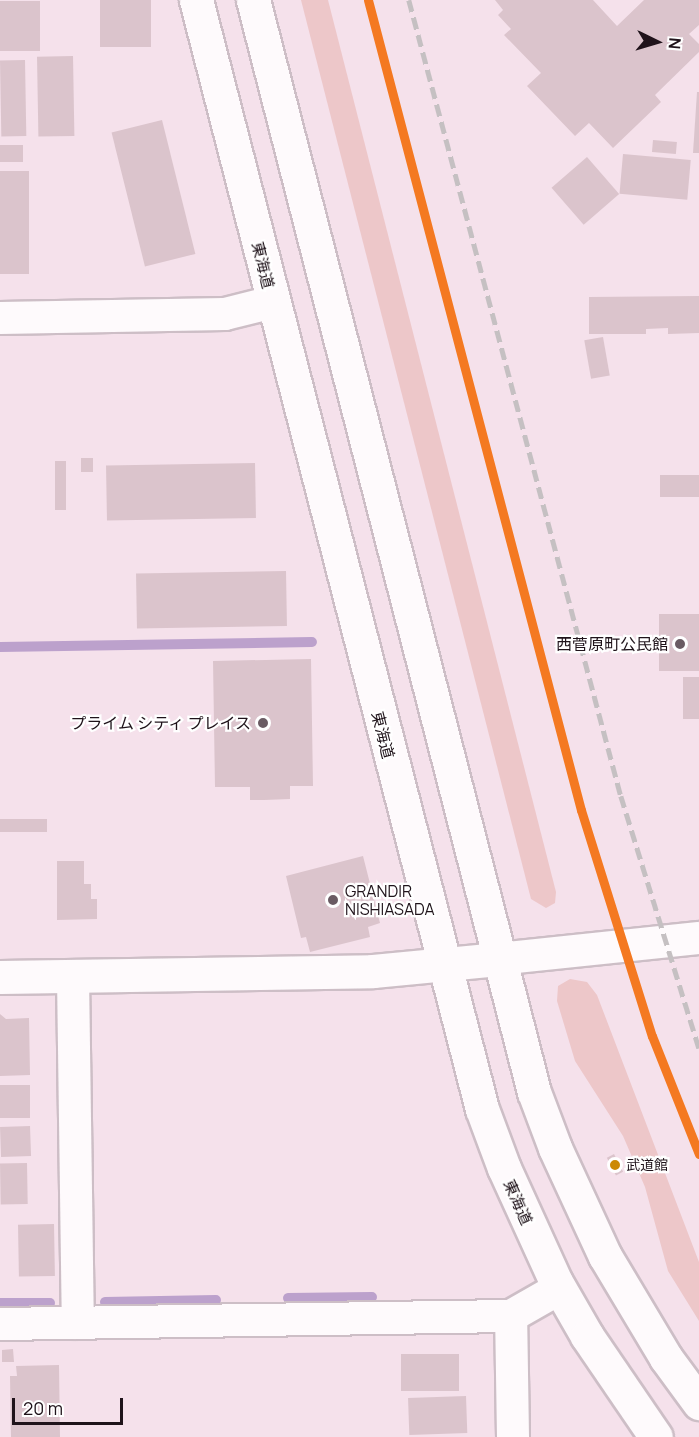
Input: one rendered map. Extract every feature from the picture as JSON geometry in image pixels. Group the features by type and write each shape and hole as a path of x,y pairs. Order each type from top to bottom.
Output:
{"main road":[{"name":"東海道","path":"195,0 464,1050 500,1158 560,1288 615,1380 656,1437"},
{"path":"253,0 534,1092 579,1202 634,1307 699,1403"},
{"path":"0,978 373,971 498,959"}],"street":[{"path":"0,318 225,314 273,302"},
{"path":"498,959 699,938"},
{"path":"73,976 78,1323"},
{"path":"0,1324 511,1316 560,1288"},
{"path":"511,1316 513,1437"}],"shaded area":[{"path":"301,0 328,0 556,892 555,903 546,908 531,899"},
{"path":"570,979 587,982 597,995 699,1262 699,1321 668,1271 645,1187 623,1136 575,1061 557,1001 558,986"}],"building":[{"path":"100,0 151,0 151,47 100,47"},
{"path":"495,0 593,0 617,26 644,0 699,0 699,25 689,34 699,44 699,52 655,95 661,102 613,148 589,123 575,136 527,86 541,73 504,35 511,29 498,15 503,10"},
{"path":"0,1 40,1 40,51 0,51"},
{"path":"73,56 74,136 38,137 37,57"},
{"path":"0,60 25,60 26,136 1,136"},
{"path":"697,92 699,92 699,153 693,153"},
{"path":"162,120 195,254 145,266 112,133"},
{"path":"653,140 677,142 676,154 652,152"},
{"path":"0,145 23,145 23,162 0,162"},
{"path":"623,154 691,160 687,200 620,194"},
{"path":"587,157 619,194 584,225 552,188"},
{"path":"0,171 29,171 29,274 0,274"},
{"path":"699,296 699,333 668,334 668,328 646,329 646,334 589,334 589,297"},
{"path":"603,337 610,375 591,379 584,340"},
{"path":"81,458 93,458 93,472 81,472"},
{"path":"55,461 66,461 66,510 55,510"},
{"path":"255,463 256,518 107,521 106,466"},
{"path":"660,475 699,475 699,497 660,497"},
{"path":"286,571 287,626 137,629 136,574"},
{"name":"西菅原町公民館","path":"659,614 699,614 699,671 659,671"},
{"name":"プライム シティ プレイス","path":"311,659 313,786 290,786 290,799 264,800 250,800 250,787 215,787 213,661"},
{"path":"683,677 699,677 699,719 683,719"},
{"path":"0,819 47,819 47,832 0,832"},
{"name":"GRANDIR NISHIASADA","path":"363,856 380,923 368,927 370,937 310,952 306,937 301,938 286,876"},
{"path":"57,861 84,861 84,884 91,884 91,899 97,899 97,919 57,920"},
{"path":"0,1014 6,1019 29,1018 30,1075 0,1076"},
{"path":"0,1085 30,1085 30,1118 0,1118"},
{"path":"30,1126 31,1156 1,1157 0,1127"},
{"path":"614,1154 623,1172 616,1175 607,1158"},
{"path":"0,1163 27,1163 28,1204 1,1204"},
{"path":"54,1224 55,1276 19,1277 18,1225"},
{"path":"13,1349 14,1362 2,1362 2,1350"},
{"path":"401,1354 459,1354 459,1391 401,1391"},
{"path":"59,1365 60,1437 11,1437 10,1376 17,1376 16,1366"},
{"path":"466,1396 467,1433 409,1435 408,1398"}],"waterway":[{"path":"0,647 312,642"},
{"path":"288,1298 372,1297"},
{"path":"105,1302 216,1300"},
{"path":"0,1303 50,1303"}],"railway":[{"path":"409,0 621,796 699,1048"}],"transit line":[{"path":"368,0 581,810 652,1036 699,1154"}],"place":[{"name":"西菅原町公民館","path":"680,644"},
{"name":"プライム シティ プレイス","path":"263,723"},
{"name":"GRANDIR NISHIASADA","path":"333,900"},
{"name":"武道館","path":"615,1165"}]}
